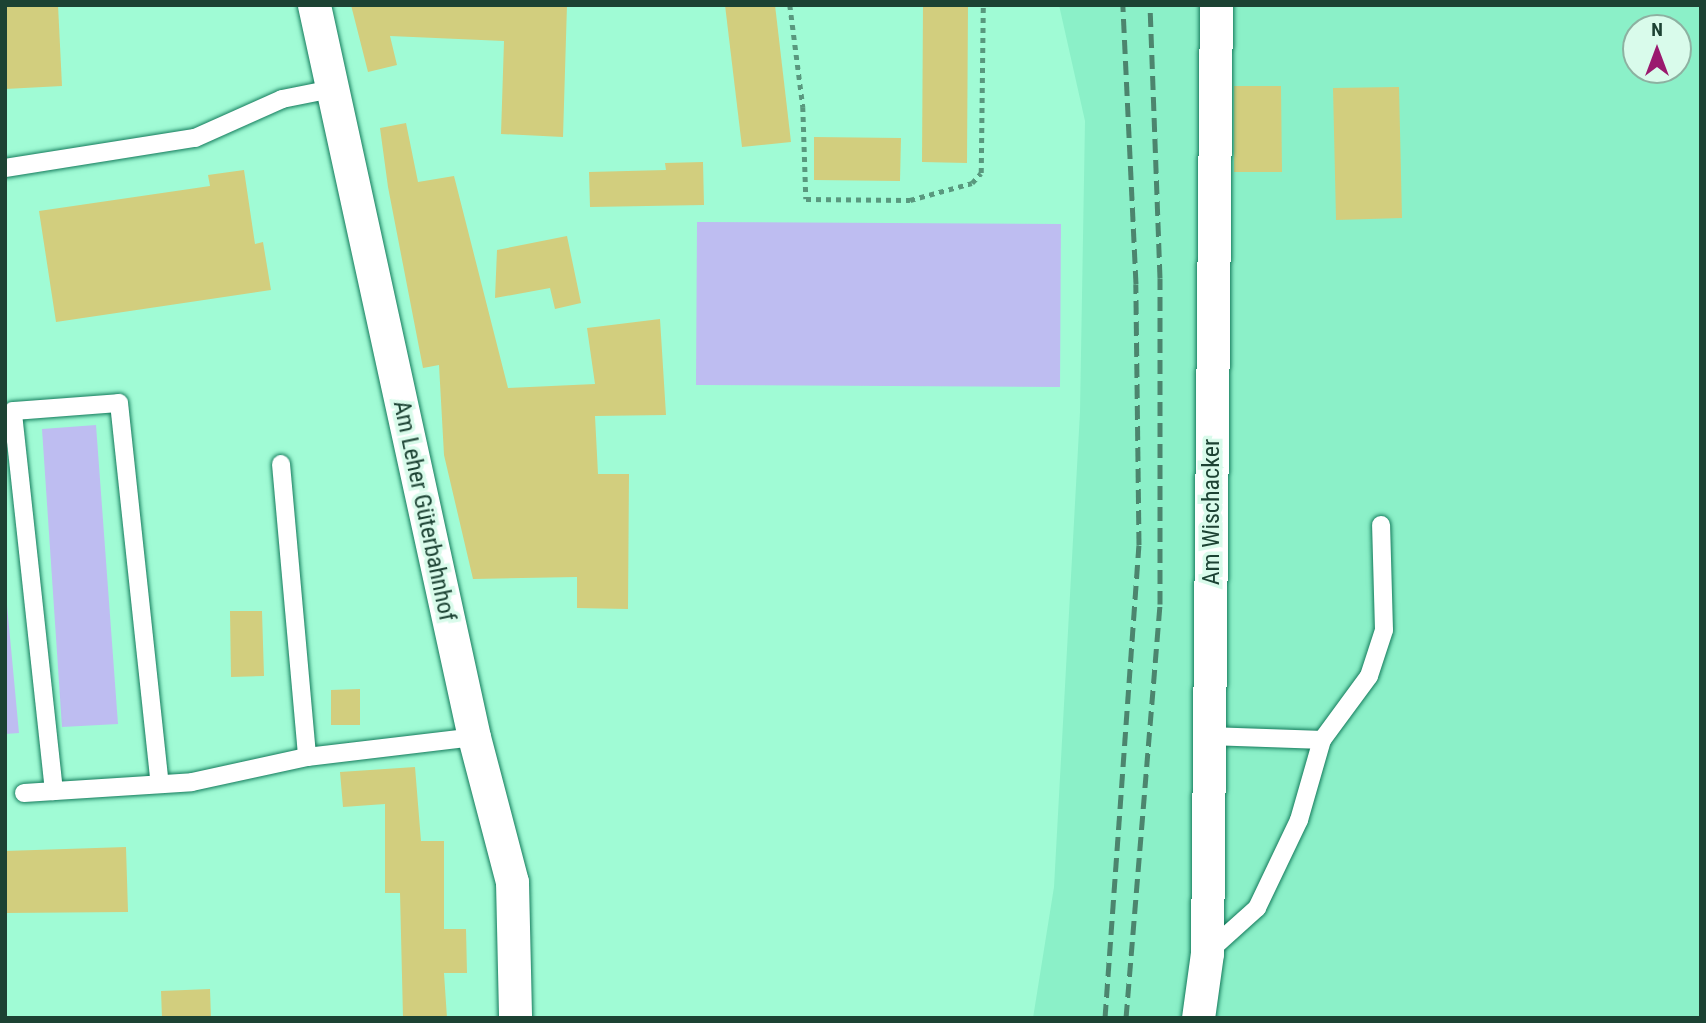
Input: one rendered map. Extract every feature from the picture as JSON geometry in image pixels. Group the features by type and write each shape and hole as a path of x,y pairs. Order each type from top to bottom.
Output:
{"street":[{"name":"Am Leher Güterbahnhof","path":"314,5 474,737 512,882 515,1018"},
{"name":"Am Wischacker","path":"1198,1018 1207,953 1216,5"}],"lane":[{"path":"5,168 195,138 282,99 331,89"},
{"path":"54,791 13,411 119,403 160,784"},
{"path":"281,464 307,757"},
{"path":"1207,953 1257,908 1299,820 1322,740 1369,676 1384,630 1381,525"},
{"path":"1210,736 1322,740"},
{"path":"24,793 160,784 307,757 474,737"}],"path":[{"path":"790,5 803,107 806,199 910,200 972,183 981,173 983,5"}],"shaded area":[{"path":"1059,5 1701,5 1701,1018 1033,1018 1054,887 1080,412 1085,121"},
{"path":"697,222 1061,224 1060,387 696,385"},
{"path":"96,425 118,724 62,727 42,429"},
{"path":"5,584 19,733 5,734"}],"building":[{"path":"5,5 58,5 62,86 5,89"},
{"path":"351,5 567,5 563,137 501,134 504,41 390,36 397,65 368,72"},
{"path":"725,5 775,5 791,142 742,147"},
{"path":"923,5 968,5 967,163 922,162"},
{"path":"1234,86 1281,86 1282,172 1234,172"},
{"path":"1399,87 1402,218 1336,220 1333,88"},
{"path":"406,123 418,182 454,176 508,388 595,384 587,328 660,319 666,415 595,416 598,474 629,474 628,609 577,608 577,577 473,579 444,455 439,365 423,368 388,187 380,128"},
{"path":"814,137 901,138 900,181 814,180"},
{"path":"703,162 704,205 590,207 589,172 666,170 665,163"},
{"path":"244,170 255,244 263,242 271,290 56,322 39,211 210,186 208,175"},
{"path":"567,236 581,303 555,309 550,288 495,298 497,250"},
{"path":"230,611 262,611 264,676 231,677"},
{"path":"360,689 360,725 331,725 331,690"},
{"path":"415,767 421,841 444,841 444,929 466,929 467,973 444,973 447,1018 403,1018 400,893 385,893 385,804 343,807 340,772"},
{"path":"126,847 128,912 5,913 5,851"},
{"path":"210,989 211,1018 162,1018 161,991"}],"railway":[{"path":"1105,1018 1139,545 1136,284 1123,5"},
{"path":"1126,1018 1160,604 1160,278 1150,5"}]}
